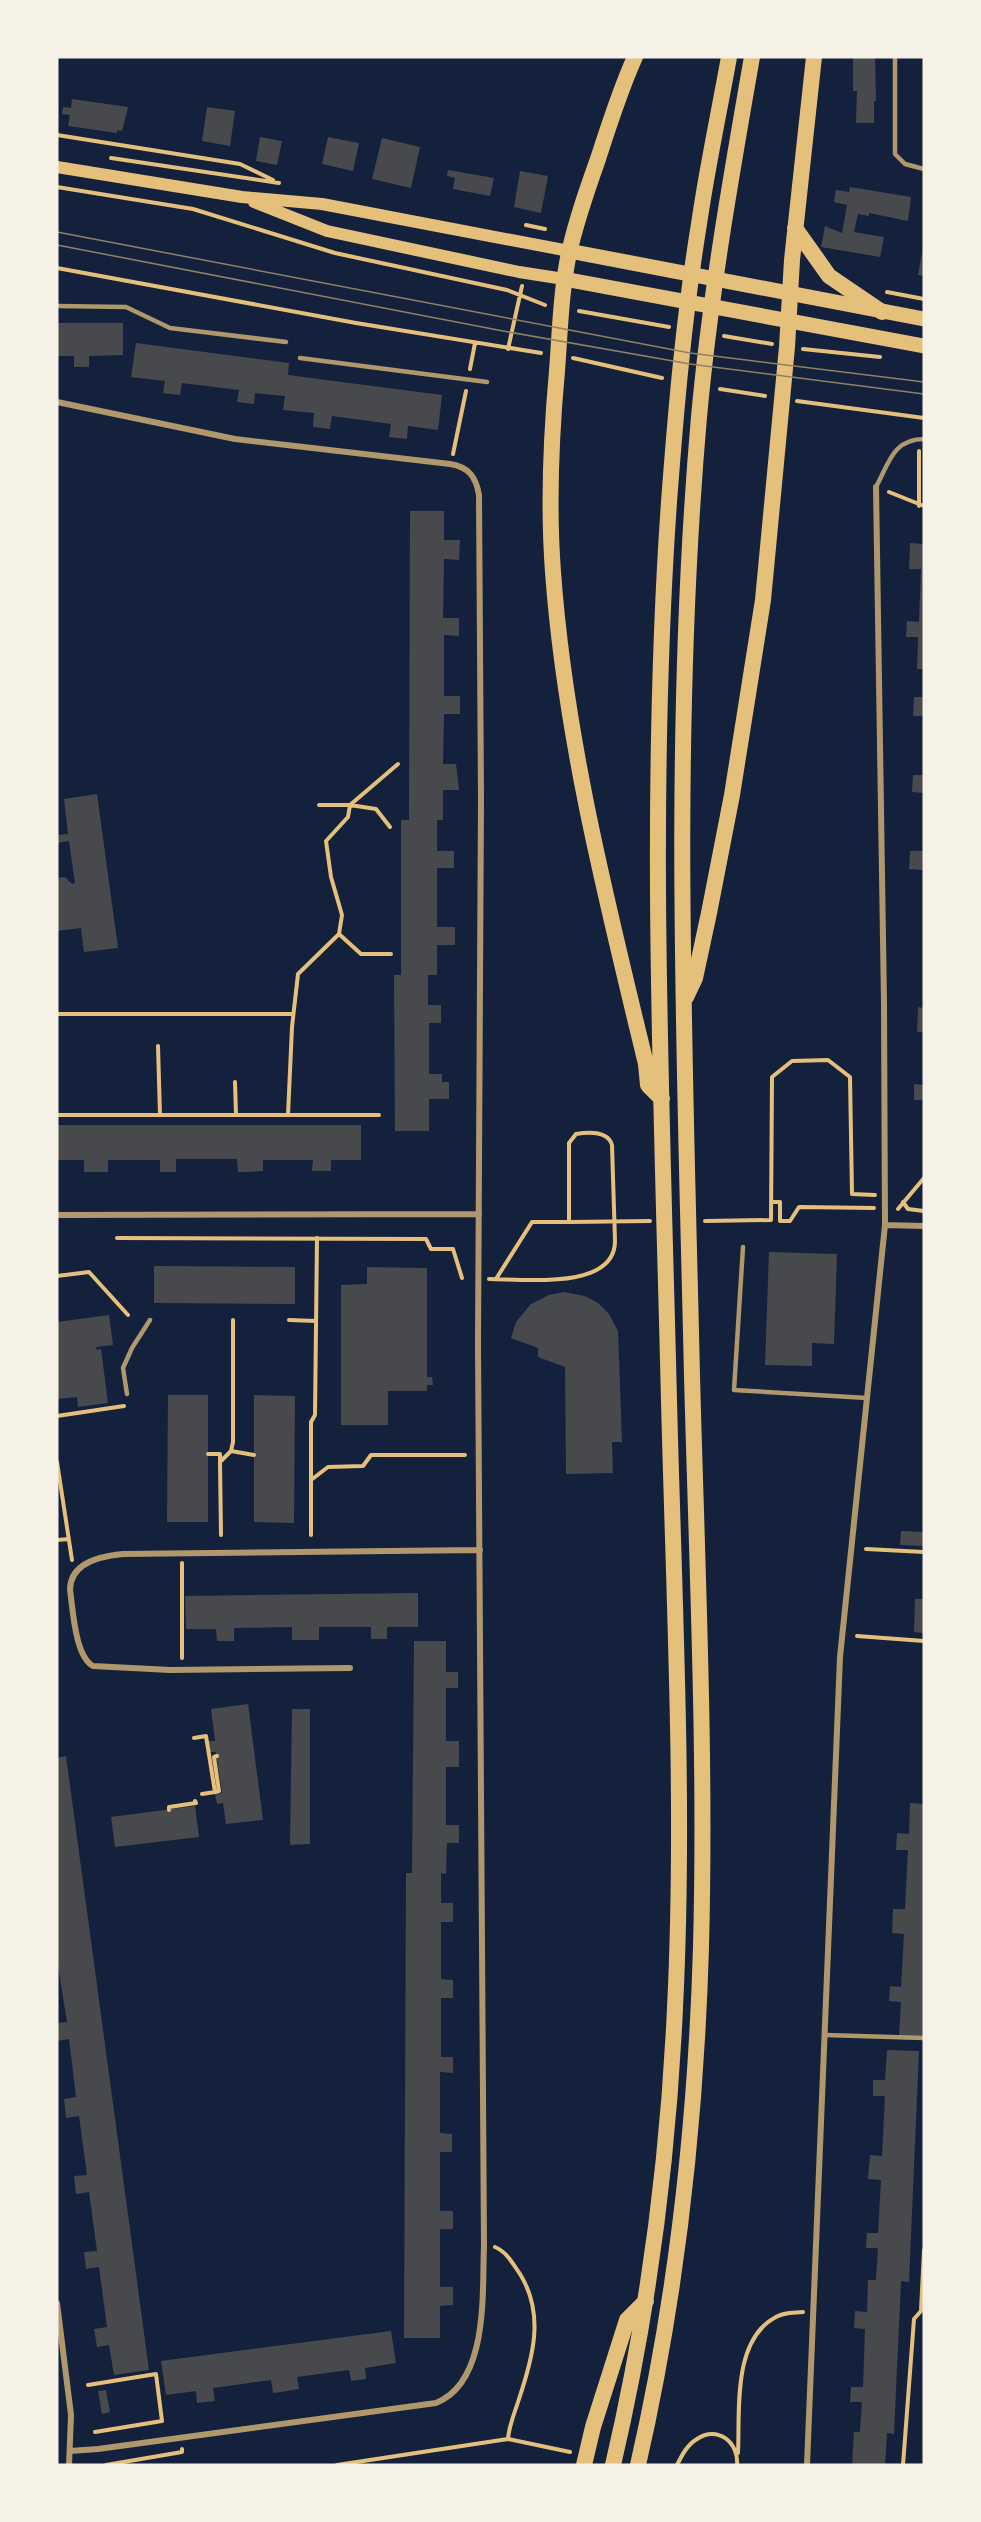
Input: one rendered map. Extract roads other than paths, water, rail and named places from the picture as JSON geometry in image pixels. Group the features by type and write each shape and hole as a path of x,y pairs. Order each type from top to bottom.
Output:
{"highway":[{"path":"635,57 623,84 591,179 569,251 564,279 551,484 553,569 566,691 605,893 646,1064 648,1085 662,1099"},
{"path":"614,2465 646,2301 663,2168 672,2071 678,1939 677,1736 658,886 659,735 664,600 676,413 699,222 729,57"},
{"path":"638,2465 661,2357 681,2225 693,2103 700,1968 702,1869 698,1625 684,1001 682,738 689,562 699,417 723,224 752,57"},
{"path":"684,1001 695,978 709,913 764,600 795,228 814,57"},
{"path":"795,228 829,276 882,312"},
{"path":"584,2465 593,2427 627,2320 646,2301"}],"main road":[{"path":"57,167 242,197 322,204 924,320"},
{"path":"242,197 327,231 526,274 564,279 924,346"}],"street":[{"path":"57,402 235,439 450,464 465,468 474,477 478,495 481,799 478,1279 484,2246 481,2316 477,2345 462,2381 441,2401 121,2446 70,2451"},
{"path":"807,2465 840,1657 885,1225 876,486"},
{"path":"57,1215 479,1214"},
{"path":"885,1225 924,1226"},
{"path":"350,1668 182,1670 100,1667 88,1663 80,1646 70,1590 74,1575 88,1563 106,1556 480,1550"},
{"path":"57,2304 70,2400 69,2465"}],"lane":[{"path":"895,59 895,154 904,164 924,169"},
{"path":"57,306 126,307 170,328 286,342"},
{"path":"300,358 487,382"},
{"path":"876,486 901,444 922,439"},
{"path":"743,1247 735,1390 867,1398"},
{"path":"127,1394 123,1368 150,1320"},
{"path":"825,2035 924,2038"}],"tram line":[{"path":"57,232 690,353 924,382"},
{"path":"57,245 503,331 690,364 924,394"}]}
